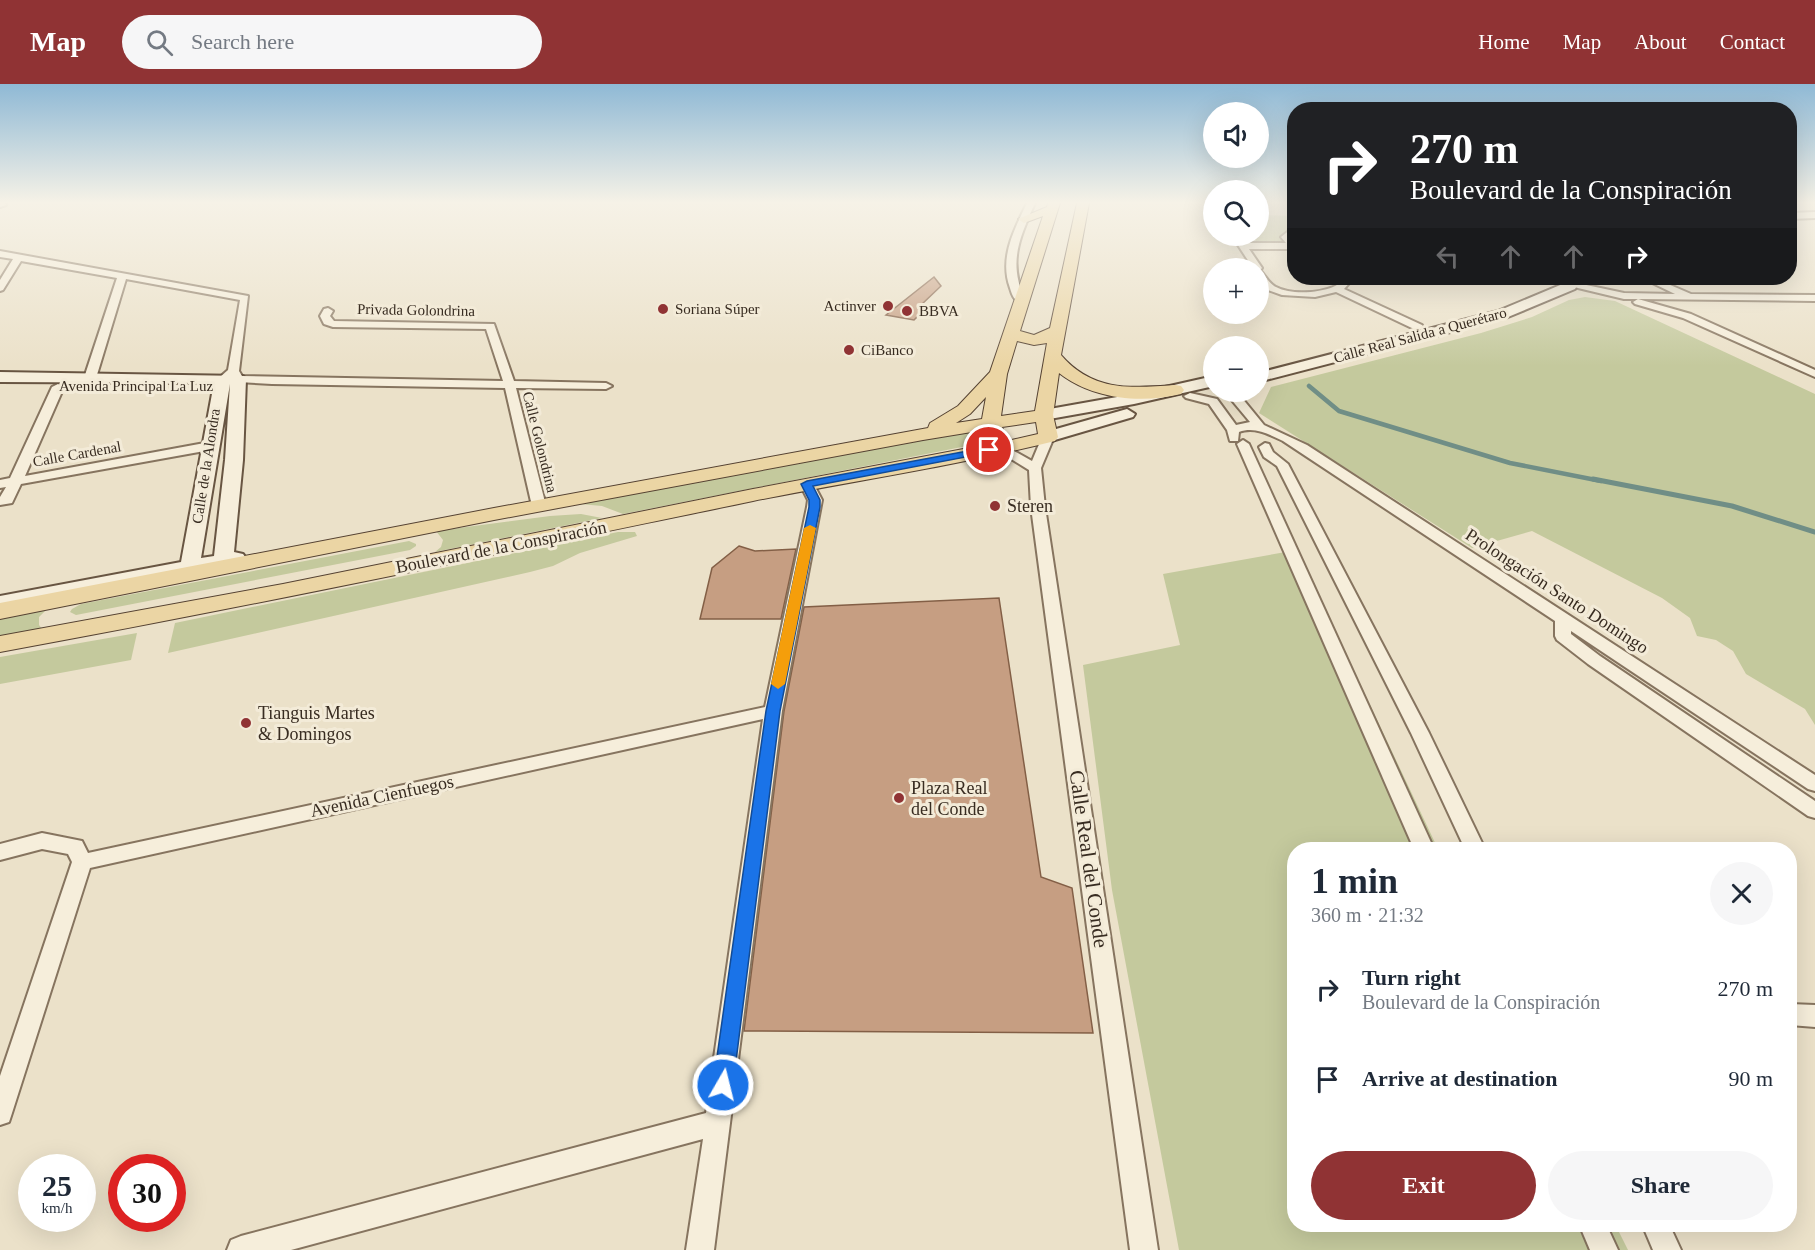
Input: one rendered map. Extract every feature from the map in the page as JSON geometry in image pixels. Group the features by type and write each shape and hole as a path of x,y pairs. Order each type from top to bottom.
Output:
{"main road":[{"path":"1001,449 991,424 998,374 1035,257"},
{"path":"1048,437 1044,415 1057,331 1072,257"},
{"path":"1011,332 1028,341 1039,341 1049,338 1057,331"},
{"path":"1053,355 1071,376 1091,387 1123,392 1183,393"},
{"path":"923,434 964,410 998,374"},
{"name":"Boulevard de la Conspiración","path":"0,611 494,514 923,434 1044,415"},
{"name":"Boulevard de la Conspiración","path":"0,644 530,543 807,484 1001,449 1048,437"},
{"path":"494,514 574,511 631,521"},
{"path":"405,566 426,555 437,540 434,534 416,529"},
{"path":"92,627 57,623 54,617 60,609 94,593"}],"street":[{"path":"1010,257 1010,281 1020,300"},
{"path":"0,288 19,258"},
{"name":"Calle de la Alondra","path":"19,258 245,298 231,380 210,446 190,566"},
{"path":"90,378 122,276"},
{"path":"1269,286 1283,293 1304,295 1337,289 1344,285"},
{"name":"Calle Real Salida a Querétaro","path":"1269,366 1482,310 1558,285"},
{"name":"Calle Real Salida a Querétaro","path":"1269,375 1492,317 1561,285"},
{"path":"1584,285 1687,316 1815,374"},
{"path":"1664,285 1692,297"},
{"path":"1337,289 1418,327"},
{"path":"1624,296 1815,298"},
{"path":"1664,298 1684,311 1687,316"},
{"name":"Privada Golondrina","path":"328,310 325,316 328,322 333,324 490,326 510,385"},
{"name":"Avenida Principal La Luz","path":"0,377 606,386"},
{"name":"Calle de la Alondra","path":"223,560 234,460 231,380"},
{"name":"Avenida Principal La Luz","path":"0,386 58,387 231,380"},
{"name":"Calle Golondrina","path":"510,385 539,506"},
{"path":"1048,437 1203,385"},
{"name":"Calle Cardenal","path":"17,482 58,387"},
{"path":"1044,415 1203,391"},
{"path":"1183,393 1213,401 1233,430 1233,437 1243,444 1308,453"},
{"path":"1239,402 1258,425"},
{"path":"1233,430 1243,425 1258,425"},
{"name":"Prolongación Santo Domingo","path":"1258,425 1276,433 1308,453 1815,784"},
{"path":"1268,447 1279,441 1276,433"},
{"name":"Calle Real del Conde","path":"1048,437 1035,468 1038,507 1144,1250"},
{"path":"1243,444 1421,842"},
{"name":"Calle Cardenal","path":"17,482 210,446"},
{"path":"1268,447 1268,454 1282,464 1420,733 1472,842"},
{"path":"1001,449 1035,468"},
{"path":"1282,464 1308,453"},
{"path":"207,465 234,460"},
{"path":"0,484 17,482"},
{"path":"4,500 17,482"},
{"path":"700,1250 773,711 815,500 807,484"},
{"path":"0,602 223,560 368,539"},
{"path":"1563,619 1563,636 1594,660 1815,811"},
{"name":"Avenida Cienfuegos","path":"82,862 773,711"},
{"path":"0,852 42,841 75,847 82,862 0,1113"},
{"path":"1797,1015 1815,1016"},
{"path":"241,1250 718,1122"},
{"path":"1596,1232 1604,1250"},
{"path":"1659,1232 1667,1250"}],"green space":[{"path":"1585,297 1615,301 1815,394 1815,725 1805,709 1746,674 1733,651 1716,640 1697,636 1690,618 1662,598 1532,531 1472,548 1259,413 1264,402 1269,402 1271,387 1481,333 1532,317 1569,300"},
{"path":"979,430 982,443 623,514 602,506 569,503"},
{"path":"581,514 602,518 435,552 441,547 443,540 436,531"},
{"path":"618,532 635,532 637,536 580,553 553,566 530,572 168,653 175,623"},
{"path":"409,541 416,544 410,550 76,615 70,612 81,604"},
{"path":"1297,550 1435,842 1287,842 1287,1232 1619,1232 1628,1250 1179,1250 1112,890 1083,665 1180,645 1163,574"},
{"path":"52,604 39,617 39,625 43,630 0,637 0,614"},
{"path":"137,633 131,660 0,684 0,657"}],"building":[{"path":"934,277 941,286 920,306 927,307 914,320 886,315"},
{"path":"739,546 755,551 796,549 781,619 700,619 712,568"},
{"name":"Plaza Real del Conde","path":"999,598 1041,877 1072,888 1093,1033 744,1031 784,711 804,607"}],"waterway":[{"path":"1309,386 1339,411 1510,463 1601,481"},
{"path":"1593,479 1732,506 1815,532"}],"slow traffic":[{"path":"778,684 810,528"}],"place":[{"name":"Actinver","path":"888,306"},
{"name":"Soriana Súper","path":"663,309"},
{"name":"BBVA","path":"907,311"},
{"name":"CiBanco","path":"849,350"},
{"name":"Steren","path":"995,506"},
{"name":"Tianguis Martes & Domingos","path":"246,723"},
{"name":"Plaza Real del Conde","path":"899,798"}],"route":[{"path":"723,1085 773,711 815,500 807,484 989,450"}]}
